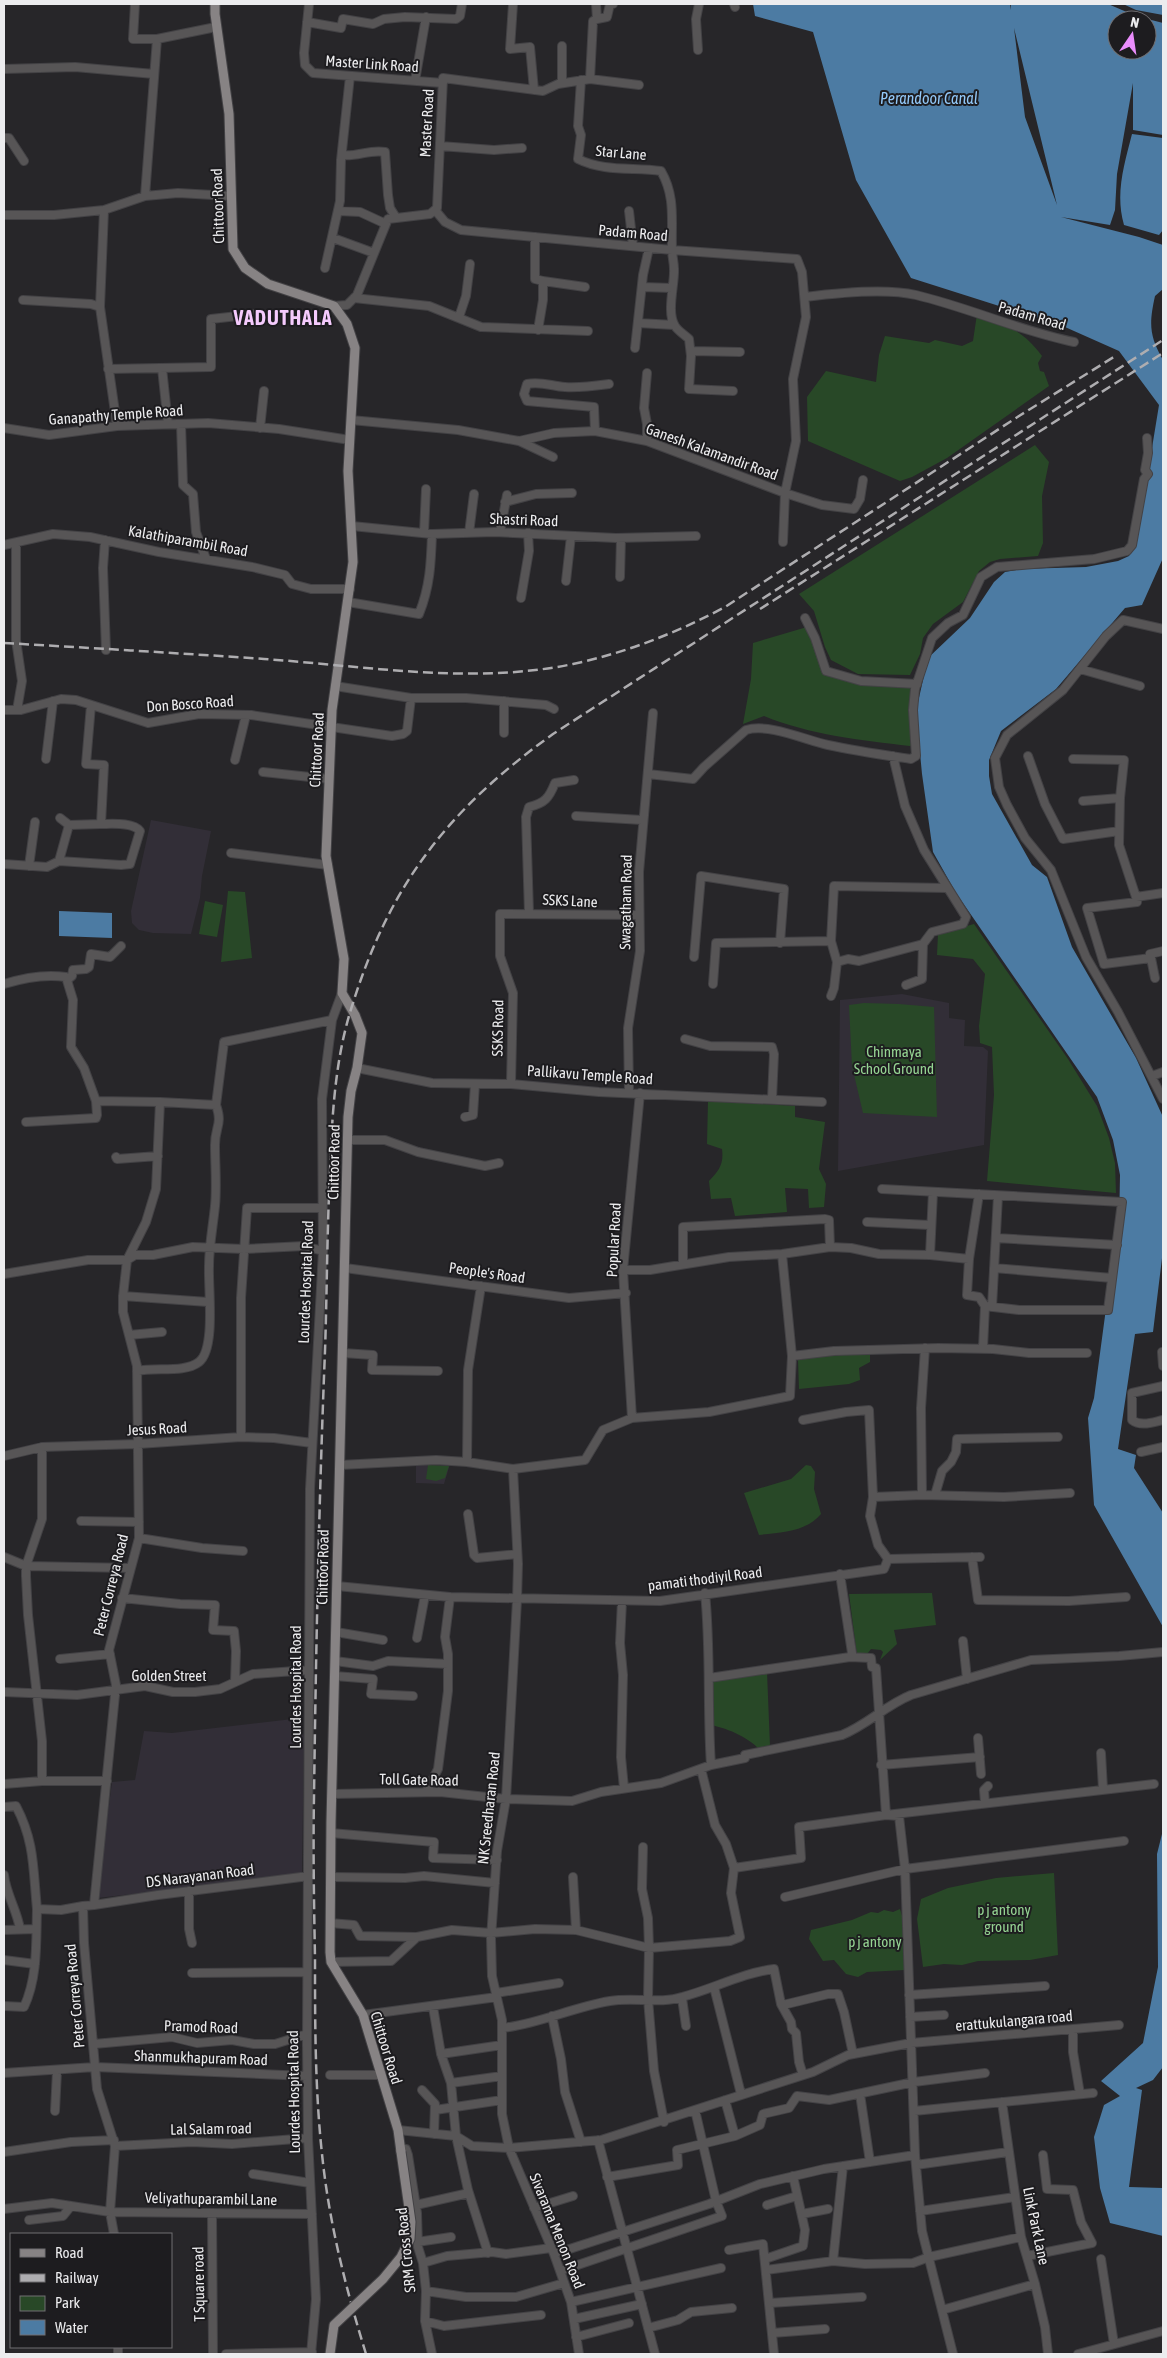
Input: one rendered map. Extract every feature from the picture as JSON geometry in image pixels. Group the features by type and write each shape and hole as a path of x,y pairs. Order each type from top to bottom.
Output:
{"main road":[{"name":"Chittoor Road","path":"215,4 216,27 229,114 233,249 245,268 268,284 334,306 347,324 355,348 348,471 354,562 335,686 326,856 344,959 342,993 355,1014 362,1033 357,1068 351,1091 348,1140 331,1833 331,1962 363,2015 398,2130 411,2222 410,2239 401,2257 383,2279 334,2325 330,2354"}],"street":[{"path":"135,4 134,39 157,39 216,27"},
{"name":"Master Link Road","path":"309,4 304,53 305,64 313,73 443,83"},
{"path":"307,22 341,28 343,19 374,24 384,19 426,17 456,19 460,16 462,4"},
{"path":"513,4 510,49 530,47 534,90"},
{"path":"596,4 597,19"},
{"path":"590,79 593,21 607,17 610,4 613,4"},
{"path":"698,50 696,19 699,4"},
{"path":"414,81 426,17"},
{"path":"145,196 157,39"},
{"path":"562,46 562,83"},
{"path":"4,69 75,67 154,74"},
{"path":"325,268 338,211 350,76"},
{"name":"Master Road","path":"435,210 437,208 443,78 543,92 562,83 590,79 639,85"},
{"name":"Star Lane","path":"581,80 578,126 581,135 578,159 588,165 661,171 669,185 673,213 672,250"},
{"path":"4,138 8,138 24,161"},
{"path":"440,146 494,150 522,148"},
{"path":"342,155 351,156 378,151 385,152 390,208 395,216"},
{"path":"4,215 54,216 104,210 145,196 178,193 231,196"},
{"path":"104,210 100,307 116,426"},
{"path":"334,306 347,305 354,298 388,219 395,216 430,214 435,210"},
{"name":"Padam Road","path":"435,210 445,222 461,230 672,250 796,259 802,272 806,317 793,379 796,441 785,494 783,542"},
{"path":"629,210 633,246"},
{"path":"338,211 360,212 386,224"},
{"path":"536,237 533,259 535,278 543,281 585,287"},
{"path":"333,238 374,253"},
{"path":"635,348 642,287 649,248"},
{"path":"672,250 674,268 672,288 674,325"},
{"path":"459,317 466,296 470,264"},
{"path":"538,330 543,300 543,281"},
{"path":"642,287 672,288"},
{"name":"Padam Road","path":"805,297 850,292 914,294 1042,336 1074,342"},
{"path":"354,298 429,306 480,327 588,332"},
{"path":"23,300 91,304 100,307"},
{"path":"108,369 212,367 211,319 256,314"},
{"path":"638,323 674,325 689,339 691,351 689,389 732,391"},
{"path":"691,351 740,352"},
{"path":"162,368 168,424"},
{"path":"647,373 644,408 647,424 647,441"},
{"path":"595,431 594,407 527,401 524,394 527,384 539,382 579,387 609,384"},
{"path":"260,428 264,390"},
{"name":"Ganesh Kalamandir Road","path":"351,420 458,430 519,441 554,433 595,431 647,441 785,494 822,505 854,509 860,499 863,480"},
{"name":"Ganapathy Temple Road","path":"4,428 49,435 116,426 208,423 350,440"},
{"path":"181,424 182,485 193,494 196,532 206,559"},
{"path":"648,774 693,779 704,766 746,730 753,728 771,730 827,745 911,759 916,756 913,710 917,684 932,638 948,623 963,615 981,577 997,566 1094,559 1127,551 1132,545 1144,480 1148,474 1145,470 1148,453 1147,438"},
{"path":"519,441 553,457"},
{"path":"348,602 419,614 426,597 431,575 426,489"},
{"path":"500,532 506,498 536,494 572,493"},
{"path":"469,533 474,494"},
{"name":"Shastri Road","path":"352,526 428,534 500,532 621,538 696,536"},
{"path":"521,598 529,551 528,533"},
{"name":"Kalathiparambil Road","path":"4,545 53,534 90,537 252,567 285,575 292,584 311,589 350,589"},
{"path":"566,581 571,536"},
{"path":"620,577 621,538"},
{"path":"105,540 103,568 106,650"},
{"path":"16,543 16,640 22,681 17,710"},
{"path":"805,618 826,671 861,681 917,684"},
{"path":"1163,629 1123,620 1106,636 1063,690 1007,735 995,758 998,787 1025,838 1051,870 1086,957 1163,1098"},
{"path":"1080,669 1140,686"},
{"path":"335,686 411,698 466,698 546,705 554,708"},
{"name":"Don Bosco Road","path":"4,710 17,710 61,698 76,700 148,723 199,714 246,715 332,726 382,736 403,734 407,731 411,698"},
{"path":"46,759 52,700"},
{"path":"504,701 504,733"},
{"path":"91,705 86,764 104,765 101,824"},
{"name":"Swagatham Road","path":"629,1092 628,1028 640,951 638,915 642,820 653,713"},
{"path":"235,760 246,715"},
{"path":"837,962 848,959 859,961 923,944 935,930 966,922 963,911 931,864 911,820 893,756"},
{"path":"1028,756 1045,804 1063,839 1119,830"},
{"path":"1073,759 1124,760 1120,798 1119,845 1137,902 1087,908 1104,964 1151,958"},
{"path":"263,772 330,779"},
{"path":"529,913 526,817 529,807 543,803 550,798 555,783 574,780"},
{"path":"1083,801 1120,798"},
{"path":"576,816 642,820"},
{"path":"4,864 47,867 59,861 130,864 140,831 137,828 101,824 69,825 60,818"},
{"path":"29,866 35,822"},
{"path":"59,861 69,825"},
{"path":"231,853 328,865"},
{"path":"694,957 701,876 784,889 780,943"},
{"path":"831,996 834,988 837,962 831,942 834,886 946,888"},
{"path":"1136,897 1163,893"},
{"name":"SSKS Lane","path":"500,914 638,915"},
{"name":"SSKS Road","path":"500,914 500,956 513,993 511,1084"},
{"path":"712,984 716,943 831,942"},
{"path":"906,984 922,978 923,944"},
{"path":"67,980 72,976 73,970 89,967 91,954 110,957 121,946"},
{"path":"1155,978 1150,954 1163,951"},
{"path":"4,984 20,979 57,975 66,977 74,1000 71,1047 84,1068 96,1100 96,1118 26,1122"},
{"path":"137,1371 189,1368 200,1362 208,1351 211,1325 208,1302 209,1248 215,1204 215,1144 221,1118 216,1105 224,1042 332,1020 342,993"},
{"name":"Lourdes Hospital Road","path":"312,2353 316,2299 308,2138 306,2034 312,1444 323,1250 322,1099 332,1020"},
{"path":"685,1039 710,1046 772,1047 774,1054 772,1100"},
{"name":"Pallikavu Temple Road","path":"357,1068 432,1083 511,1084 640,1093 822,1102"},
{"path":"1152,1076 1163,1072"},
{"path":"465,1117 473,1115 474,1084"},
{"name":"Popular Road","path":"632,1418 626,1294 623,1270 640,1093"},
{"path":"96,1100 130,1103 160,1102 216,1105"},
{"name":"Peter Correya Road","path":"94,1905 115,1691 109,1650 139,1538 137,1371 123,1312 123,1296 127,1260 146,1222 156,1188 160,1102"},
{"path":"348,1140 385,1140 418,1152 485,1166 499,1163"},
{"path":"116,1158 158,1156"},
{"path":"882,1189 979,1194 998,1196 1122,1202 1108,1310 1019,1310 988,1306 979,1297 967,1295 969,1259 979,1194"},
{"path":"930,1254 933,1192"},
{"path":"983,1348 994,1268 998,1196"},
{"path":"241,1437 241,1298 247,1208 322,1208"},
{"path":"683,1263 683,1227 825,1219 829,1220 830,1247"},
{"path":"867,1222 930,1225"},
{"path":"996,1238 1117,1245"},
{"path":"4,1274 88,1260 127,1260 135,1255 193,1247 244,1249 304,1246 323,1250"},
{"path":"623,1270 650,1270 683,1263 729,1257 782,1254 830,1247 851,1248 879,1254 930,1254 969,1259"},
{"path":"340,1465 436,1460 467,1462 513,1469 585,1460 602,1430 632,1418 709,1412 790,1396 792,1356 782,1254"},
{"name":"People's Road","path":"345,1268 569,1298 626,1294"},
{"path":"994,1268 1112,1278"},
{"path":"467,1462 468,1370 481,1286"},
{"path":"123,1296 208,1302"},
{"path":"129,1335 162,1332"},
{"path":"792,1356 834,1351 925,1348 983,1348 1029,1353 1087,1353"},
{"path":"922,1495 921,1408 925,1348"},
{"path":"1162,1352 1163,1366"},
{"path":"342,1353 373,1355 372,1370 438,1371"},
{"path":"1163,1386 1132,1393 1132,1420 1136,1423 1148,1424 1163,1420"},
{"path":"803,1420 869,1410 872,1497 870,1516 878,1544 888,1559 976,1557 978,1600 1069,1601 1126,1596"},
{"name":"Jesus Road","path":"4,1456 42,1447 138,1444 241,1437 274,1438 312,1444"},
{"path":"935,1495 942,1471 951,1462 956,1452 958,1439 1058,1437"},
{"path":"42,1447 42,1519 26,1566 28,1616 42,1741 42,1781"},
{"path":"1142,1452 1163,1447"},
{"name":"NK Sreedharan Road","path":"508,2148 502,2114 502,2028 492,1976 492,1933 496,1860 506,1799 517,1600 513,1469"},
{"path":"872,1497 935,1495 1004,1498 1070,1493"},
{"path":"468,1514 474,1555 477,1558 517,1554"},
{"path":"81,1521 139,1522"},
{"path":"139,1538 202,1548 243,1551"},
{"path":"4,1557 26,1566 130,1568"},
{"name":"pamati thodiyil Road","path":"337,1586 450,1597 517,1600 660,1601 705,1593 884,1569 888,1559"},
{"path":"840,1574 848,1616 852,1653 850,1657"},
{"path":"705,1593 708,1626 708,1725 711,1765"},
{"path":"417,1638 425,1595"},
{"path":"426,1792 438,1769 448,1691 445,1637 450,1597"},
{"path":"122,1598 180,1604 215,1605 213,1630 234,1630 236,1651 235,1682"},
{"path":"622,1601 620,1640 623,1675 621,1757 624,1788"},
{"path":"336,1632 383,1640"},
{"path":"963,1641 967,1679"},
{"name":"Toll Gate Road","path":"332,1794 426,1792 506,1799 572,1802 601,1792 661,1783 711,1765 745,1758 745,1755 842,1735 911,1694 1031,1660 1163,1652"},
{"path":"60,1659 110,1654"},
{"path":"709,1678 850,1657 871,1658 872,1667 876,1668 881,1765 886,1814"},
{"path":"335,1662 373,1666 388,1661 448,1664"},
{"name":"Golden Street","path":"4,1692 78,1695 145,1686 173,1692 195,1692 220,1689 253,1674 310,1670"},
{"path":"335,1676 373,1679 371,1694 413,1696"},
{"path":"978,1738 981,1774"},
{"path":"1101,1752 1103,1789"},
{"path":"881,1765 980,1757"},
{"path":"330,1923 354,1925 360,1936 416,1937 452,1930 492,1933 535,1929 576,1930 649,1948 730,1941 740,1938 731,1893 731,1877 734,1868 726,1844 715,1825 702,1769"},
{"path":"4,1784 42,1781 107,1781"},
{"path":"734,1868 801,1858 799,1827 886,1814 1154,1784"},
{"path":"986,1803 984,1790 988,1786"},
{"path":"4,1807 16,1806 28,1828 32,1849 37,1909 35,1964 31,1992 24,2007 4,2006"},
{"path":"886,1814 899,1816 905,1869 916,2164 922,2231 952,2354"},
{"path":"331,1833 434,1842 433,1858 496,1860"},
{"path":"785,1897 905,1869 1124,1841"},
{"path":"643,1846 642,1889 648,1918 649,1948 648,1998 654,2071 664,2122"},
{"path":"4,1874 5,1887 16,1912 20,1929"},
{"name":"DS Narayanan Road","path":"94,1905 309,1876"},
{"path":"331,1877 406,1878 424,1876 495,1883"},
{"path":"574,1877 576,1930"},
{"path":"189,1891 189,1929 192,1943"},
{"path":"37,1909 61,1910 94,1905"},
{"name":"Peter Correya Road","path":"83,1906 84,1943 97,2089 115,2143 110,2212 114,2233"},
{"path":"4,1930 36,1929"},
{"path":"331,1962 391,1961 416,1937"},
{"path":"4,1960 35,1964"},
{"path":"502,2028 517,2026 611,2001 682,1998 754,1973 774,1969 783,2006 792,2029 796,2033 799,2062 803,2075"},
{"path":"192,1973 307,1972"},
{"path":"363,2015 433,2007 559,1982"},
{"path":"910,1995 1046,1986"},
{"path":"714,1987 741,2094"},
{"path":"783,2006 828,1994 838,1994 853,2054"},
{"path":"682,1998 686,2026"},
{"path":"433,2007 441,2054 451,2083 456,2136 469,2193 488,2253"},
{"path":"910,2017 944,2015"},
{"path":"552,2016 561,2059 565,2092 581,2142"},
{"name":"erattukulangara road","path":"398,2130 456,2136 472,2146 508,2148 598,2140 664,2122 741,2094 803,2075 853,2054 911,2043 1119,2025"},
{"path":"1073,2029 1073,2052 1080,2094"},
{"name":"Pramod Road","path":"94,2044 172,2037 197,2043 232,2040 254,2044 274,2044 306,2034"},
{"path":"441,2054 502,2045"},
{"name":"Shanmukhapuram Road","path":"4,2074 95,2067 307,2076"},
{"path":"55,2111 57,2071"},
{"path":"608,2177 678,2165 676,2150 735,2136 760,2124 763,2114 789,2108 797,2096 829,2100 914,2082 985,2073"},
{"path":"330,2075 380,2074"},
{"path":"451,2083 502,2076"},
{"path":"422,2090 435,2104 434,2134"},
{"path":"914,2111 1093,2093"},
{"path":"860,2094 870,2162"},
{"path":"434,2110 502,2100"},
{"path":"725,2100 735,2136"},
{"name":"Link Park Lane","path":"1002,2102 1021,2237 1035,2284 1045,2328 1048,2354"},
{"path":"560,2271 627,2250 722,2216 716,2201 695,2110"},
{"name":"Lal Salam road","path":"4,2152 71,2142 192,2142 232,2144 308,2138"},
{"path":"598,2140 655,2354"},
{"name":"Sivarama Menon Road","path":"508,2148 553,2251 571,2302 578,2354"},
{"name":"SRM Cross Road","path":"400,2151 406,2149 408,2155 416,2205 418,2242 423,2263 426,2291 425,2321 432,2354"},
{"path":"916,2164 1008,2152"},
{"path":"423,2263 448,2256 553,2251 621,2232 716,2201 760,2184 843,2166 916,2155"},
{"path":"1027,2256 1092,2243 1081,2222 1073,2190 1047,2189 1044,2155"},
{"path":"833,2261 843,2166"},
{"path":"253,2174 310,2183"},
{"path":"764,2259 803,2246 805,2230 793,2176"},
{"path":"416,2205 469,2193"},
{"path":"534,2208 573,2196"},
{"path":"767,2204 797,2196"},
{"path":"920,2211 1015,2197"},
{"name":"Veliyathuparambil Lane","path":"4,2209 52,2203 110,2212 312,2214"},
{"path":"28,2220 62,2216 71,2206"},
{"path":"802,2214 828,2209"},
{"name":"T Square road","path":"212,2213 213,2354"},
{"path":"418,2242 451,2237"},
{"path":"766,2270 833,2261 865,2264 913,2263 1021,2237"},
{"path":"729,2250 763,2244 774,2354"},
{"path":"1101,2259 1114,2344"},
{"path":"571,2302 721,2268"},
{"path":"426,2291 466,2297 516,2297 564,2283"},
{"path":"942,2310 1035,2284"},
{"path":"770,2303 862,2297"},
{"path":"574,2319 642,2304"},
{"path":"648,2328 678,2320 691,2312 732,2308"},
{"path":"425,2321 444,2326 541,2315"},
{"path":"576,2337 629,2323"},
{"path":"772,2334 824,2329"},
{"path":"1078,2354 1163,2331"},
{"path":"226,2354 312,2353"}],"shaded area":[{"path":"151,820 211,831 202,876 200,898 191,934 153,933 139,930 132,923 131,911"},
{"path":"902,994 949,1003 949,1018 965,1020 964,1046 983,1047 988,1051 984,1145 838,1171 840,1000"},
{"path":"416,1461 450,1464 444,1484 416,1483"},
{"path":"301,1718 304,1737 302,1875 97,1898 112,1782 135,1780 144,1731 172,1733"}],"green space":[{"path":"977,314 1013,329 1035,347 1042,356 1038,363 1040,371 1044,372 1049,386 947,458 912,477 900,481 808,441 807,397 826,371 876,382 879,355 885,336 929,343 935,340 962,346 973,341"},
{"path":"1035,445 1049,462 1042,496 1043,543 1038,556 1000,559 990,562 979,571 963,602 933,624 923,638 920,654 910,675 858,674 831,660 814,611 799,594"},
{"path":"807,627 821,669 855,682 913,686 913,745 836,736 799,728 764,716 743,724 751,679 753,643"},
{"path":"228,891 245,892 252,958 221,962"},
{"path":"205,901 223,905 217,937 199,934"},
{"path":"974,924 1068,1059 1097,1106 1109,1138 1115,1163 1116,1193 987,1181 994,1095 992,1047 980,1043 979,1026 985,974 973,959 937,955 938,934"},
{"name":"Chinmaya School Ground","path":"864,1003 934,1007 937,1117 863,1113 852,1066 849,1005"},
{"path":"708,1101 795,1106 795,1117 825,1122 819,1169 826,1184 824,1207 809,1208 808,1189 785,1188 787,1212 735,1216 731,1198 711,1199 709,1181 720,1167 722,1149 707,1144"},
{"path":"870,1354 870,1362 859,1368 860,1380 849,1384 799,1389 798,1360 832,1355"},
{"path":"428,1465 449,1466 445,1478 436,1481 426,1479"},
{"path":"806,1465 811,1466 815,1472 814,1489 821,1514 801,1528 759,1535 744,1493 791,1479"},
{"path":"932,1593 936,1625 894,1630 897,1644 880,1660 883,1652 881,1650 871,1649 867,1654 857,1655 849,1594"},
{"path":"767,1672 770,1746 759,1749 736,1733 708,1725 712,1681"},
{"name":"p j antony ground","path":"1054,1873 1058,1955 1030,1960 978,1961 962,1965 944,1964 923,1967 917,1919 921,1899 948,1888 996,1878"},
{"name":"p j antony","path":"900,1909 903,1919 905,1970 867,1972 858,1977 846,1974 834,1960 823,1961 809,1939 811,1930 852,1920 871,1912 878,1913 884,1910 893,1912"}],"water":[{"name":"Perandoor Canal","path":"753,4 1010,4 1011,10 1011,4 1108,4 1122,10 1107,10 1107,60 1157,60 1157,21 1163,23 1163,135 1133,130 1133,83 1117,174 1115,210 1110,225 1061,217 1163,245 1163,289 1155,296 1151,322 1155,343 1163,360 1163,558 1142,605 1125,608 1056,689 1001,731 989,760 989,776 992,794 1032,865 1047,877 1072,947 1136,1058 1163,1117 1163,1250 1153,1332 1135,1334 1118,1449 1136,1455 1134,1468 1163,1513 1163,1627 1094,1505 1088,1418 1094,1398 1119,1229 1120,1175 1113,1140 1097,1097 956,893 933,852 922,774 916,711 928,658 970,618 994,582 1005,572 1022,569 1086,567 1118,561 1129,556 1137,540 1159,405 1119,351 1065,327 911,278 856,180 813,32 755,16","holes":["1014,28 1057,205 1025,117"]},
{"path":"1123,4 1163,4 1163,15 1157,14 1157,10 1136,10"},
{"path":"1132,134 1163,138 1163,230 1159,235 1124,225 1121,213 1120,191"},
{"path":"59,911 112,913 112,938 59,936"},
{"path":"1163,1830 1163,2067 1153,2080 1136,2088 1142,2090 1129,2187 1163,2188 1163,2236 1110,2223 1100,2188 1094,2137 1104,2105 1120,2096 1101,2081 1143,2043 1158,1967 1157,1854"}],"railway":[{"path":"366,2354 339,2256 322,2154 316,2056 314,1836 319,1518 332,1129 338,1065 342,1044 353,1003 368,960 386,920 406,884 429,851 454,820 516,762 553,734 1163,340"},
{"path":"760,609 1163,353"},
{"path":"4,643 231,657 419,672 458,673 535,670 573,664 613,654 651,641 725,607 1019,416 1117,355"}],"district":[{"name":"VADUTHALA","path":"283,318"}]}
